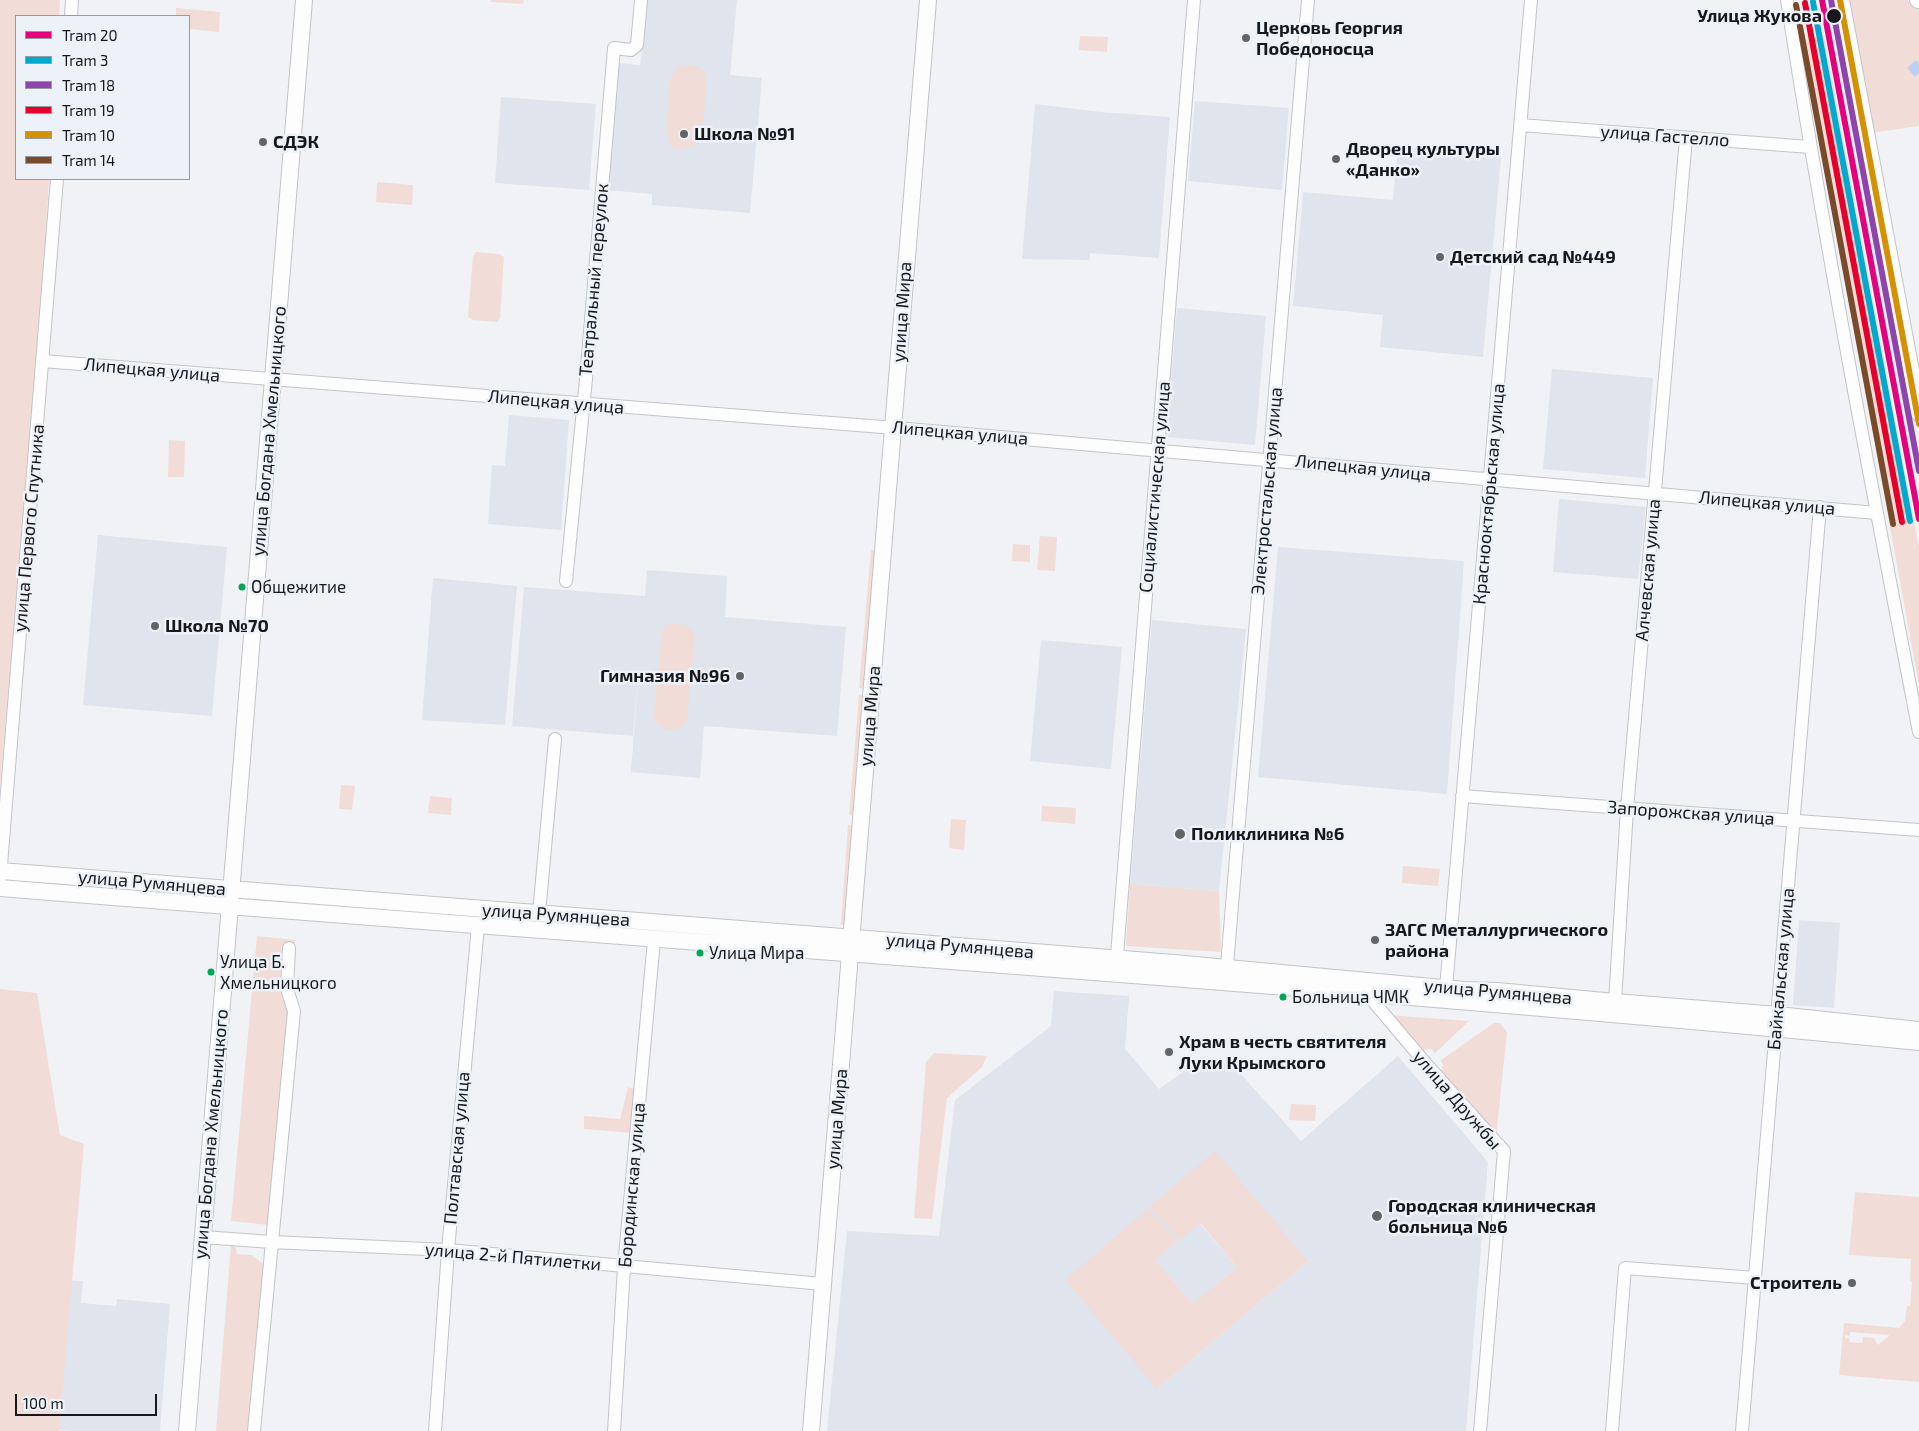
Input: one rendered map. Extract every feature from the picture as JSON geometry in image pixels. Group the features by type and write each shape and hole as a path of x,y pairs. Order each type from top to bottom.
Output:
{"main road":[{"name":"улица Богдана Хмельницкого","path":"187,1431 304,0"},
{"name":"улица Мира","path":"811,1431 928,0"},
{"path":"1841,0 1919,413"},
{"name":"улица Румянцева","path":"0,873 539,913 850,945 1226,975 1446,988 1502,998 1777,1022 1919,1030"},
{"name":"улица Румянцева","path":"0,888 654,940 850,945"},
{"name":"улица Румянцева","path":"1226,975 1367,994 1615,1002 1919,1042"}],"street":[{"path":"71,15 72,0"},
{"name":"Театральный переулок","path":"566,581 614,48 632,50 637,44 641,0"},
{"name":"Социалистическая улица","path":"1116,966 1194,0"},
{"name":"Электростальская улица","path":"1226,975 1308,0"},
{"name":"Краснооктябрьская улица","path":"1446,988 1531,0"},
{"path":"1787,0 1810,147 1919,732"},
{"name":"улица Гастелло","path":"1520,125 1810,147"},
{"name":"Алчевская улица","path":"1615,1002 1627,809 1686,138"},
{"name":"улица Первого Спутника","path":"0,873 57,180"},
{"name":"Липецкая улица","path":"42,361 1270,459 1877,513"},
{"name":"Байкальская улица","path":"1742,1431 1820,507"},
{"path":"539,913 555,739"},
{"name":"Запорожская улица","path":"1462,796 1919,830"},
{"name":"Полтавская улица","path":"435,1431 448,1250 478,926"},
{"name":"Бородинская улица","path":"614,1431 624,1267 654,940"},
{"path":"254,1431 294,1011 287,989 289,948"},
{"name":"улица Дружбы","path":"1367,994 1426,1065 1504,1151 1480,1431"},
{"name":"улица 2-й Пятилетки","path":"202,1237 448,1250 823,1284"},
{"path":"1612,1431 1625,1268 1755,1278"}],"shaded area":[{"path":"0,0 60,0 59,15 15,15 15,180 49,180 40,334 0,786"},
{"path":"491,0 524,0 523,4 491,2"},
{"name":"Школа №91","path":"646,0 737,0 730,75 762,78 750,213 652,205 652,194 606,190 617,63 640,65"},
{"path":"1850,0 1907,0 1919,9 1919,63 1916,60 1915,76 1919,73 1919,126 1871,133"},
{"path":"176,8 220,12 219,32 190,29 190,15 176,15"},
{"path":"1824,35 1919,549 1919,685 1801,41"},
{"path":"1080,36 1108,37 1107,52 1079,50"},
{"path":"684,65 701,68 705,73 707,86 698,144 677,149 668,140 667,133 669,92 674,71"},
{"path":"501,97 596,104 589,190 495,183"},
{"path":"1195,101 1289,108 1282,190 1188,181"},
{"path":"1035,104 1101,112 1170,117 1159,258 1090,253 1089,260 1022,259"},
{"name":"Детский сад №449","path":"1398,147 1501,157 1483,357 1380,347 1383,315 1293,306 1303,192 1393,200"},
{"path":"377,182 413,185 412,205 376,202"},
{"path":"476,252 499,254 504,257 500,318 497,322 473,320 468,317 473,257"},
{"path":"1177,308 1266,316 1255,445 1166,437"},
{"path":"1552,369 1653,378 1645,478 1543,469"},
{"path":"509,415 569,420 561,530 488,524 492,465 505,466"},
{"path":"169,440 185,441 184,477 168,477"},
{"path":"1559,499 1646,507 1638,579 1553,572"},
{"name":"Школа №70","path":"98,535 227,547 212,716 83,705"},
{"path":"1040,536 1057,537 1055,571 1037,570"},
{"path":"1013,544 1030,545 1030,562 1012,561"},
{"path":"1278,547 1464,561 1447,794 1258,777"},
{"path":"871,550 879,551 867,689 859,688"},
{"name":"Гимназия №96","path":"647,570 727,576 725,617 846,627 837,736 704,726 700,778 631,772 639,666 633,736 512,726 524,587 645,596"},
{"path":"433,578 517,586 505,725 422,720"},
{"path":"1152,620 1246,629 1219,891 1130,884"},
{"path":"672,623 685,625 695,635 687,720 684,725 675,730 665,729 660,726 654,717 662,632 665,626"},
{"path":"1041,640 1122,647 1111,769 1030,761"},
{"path":"859,695 866,696 857,816 849,815"},
{"path":"341,785 355,786 352,810 339,809"},
{"path":"430,796 452,798 451,815 428,813"},
{"path":"1042,806 1076,808 1075,824 1041,821"},
{"path":"951,819 966,820 964,850 949,848"},
{"path":"848,825 856,826 849,925 841,925"},
{"path":"1403,866 1440,869 1438,886 1402,883"},
{"path":"1130,884 1219,891 1221,952 1126,946"},
{"path":"1799,920 1840,923 1834,1008 1793,1005"},
{"path":"257,936 295,940 269,1225 231,1221"},
{"path":"0,989 37,993 60,1135 84,1144 59,1431 0,1431"},
{"name":"Городская клиническая больница №6","path":"1054,991 1129,996 1125,1049 1159,1089 1186,1070 1205,1061 1225,1064 1240,1073 1301,1141 1398,1056 1488,1162 1466,1431 827,1431 847,1231 939,1236 955,1100 1051,1026","holes":["1199,1223 1308,1261 1157,1389 1155,1260 1193,1305 1237,1267"]},
{"path":"1388,1015 1469,1021 1435,1053 1432,1049 1427,1049 1420,1053"},
{"path":"1494,1023 1500,1023 1507,1032 1496,1137 1440,1076 1443,1065 1441,1060"},
{"path":"934,1053 987,1056 982,1067 947,1098 932,1219 914,1218 926,1062"},
{"path":"628,1087 637,1090 632,1133 584,1129 584,1116 620,1119"},
{"path":"1291,1104 1316,1105 1315,1121 1289,1120"},
{"path":"1215,1151 1308,1261 1157,1389 1065,1280 1149,1208 1177,1241 1155,1260 1193,1304 1237,1267 1200,1223 1179,1240 1150,1206"},
{"path":"1855,1192 1919,1197 1919,1382 1839,1375 1844,1323 1899,1328 1905,1321 1907,1306 1910,1306 1912,1282 1910,1281 1911,1259 1849,1255","holes":["1850,1332 1889,1335 1878,1345 1874,1338 1863,1337 1862,1343 1849,1342 1850,1339 1845,1338 1845,1335 1850,1336"]},
{"path":"231,1245 235,1245 237,1254 252,1255 264,1265 249,1431 216,1431"},
{"path":"50,1279 83,1281 81,1303 116,1306 117,1299 170,1304 160,1431 69,1431 38,1428"}],"water":[{"path":"1916,60 1919,63 1919,73 1915,77 1907,68"}],"tram line":[{"name":"20","path":"1822,0 1919,519"},
{"name":"18","path":"1831,0 1919,471"},
{"name":"10","path":"1840,0 1919,424"},
{"name":"3","path":"1813,2 1910,521"},
{"name":"19","path":"1805,3 1902,522"},
{"name":"14","path":"1796,5 1893,524"}],"place":[{"name":"Улица Жукова","path":"1834,16"},
{"name":"Церковь Георгия Победоносца","path":"1246,38"},
{"name":"Школа №91","path":"684,134"},
{"name":"СДЭК","path":"263,142"},
{"name":"Дворец культуры «Данко»","path":"1336,159"},
{"name":"Детский сад №449","path":"1440,257"},
{"name":"Общежитие","path":"242,587"},
{"name":"Школа №70","path":"155,626"},
{"name":"Гимназия №96","path":"740,676"},
{"name":"Поликлиника №6","path":"1180,834"},
{"name":"ЗАГС Металлургического района","path":"1375,940"},
{"name":"Улица Мира","path":"700,953"},
{"name":"Улица Б. Хмельницкого","path":"211,972"},
{"name":"Больница ЧМК","path":"1283,997"},
{"name":"Храм в честь святителя Луки Крымского","path":"1169,1052"},
{"name":"Городская клиническая больница №6","path":"1377,1216"},
{"name":"Строитель","path":"1852,1283"}]}
